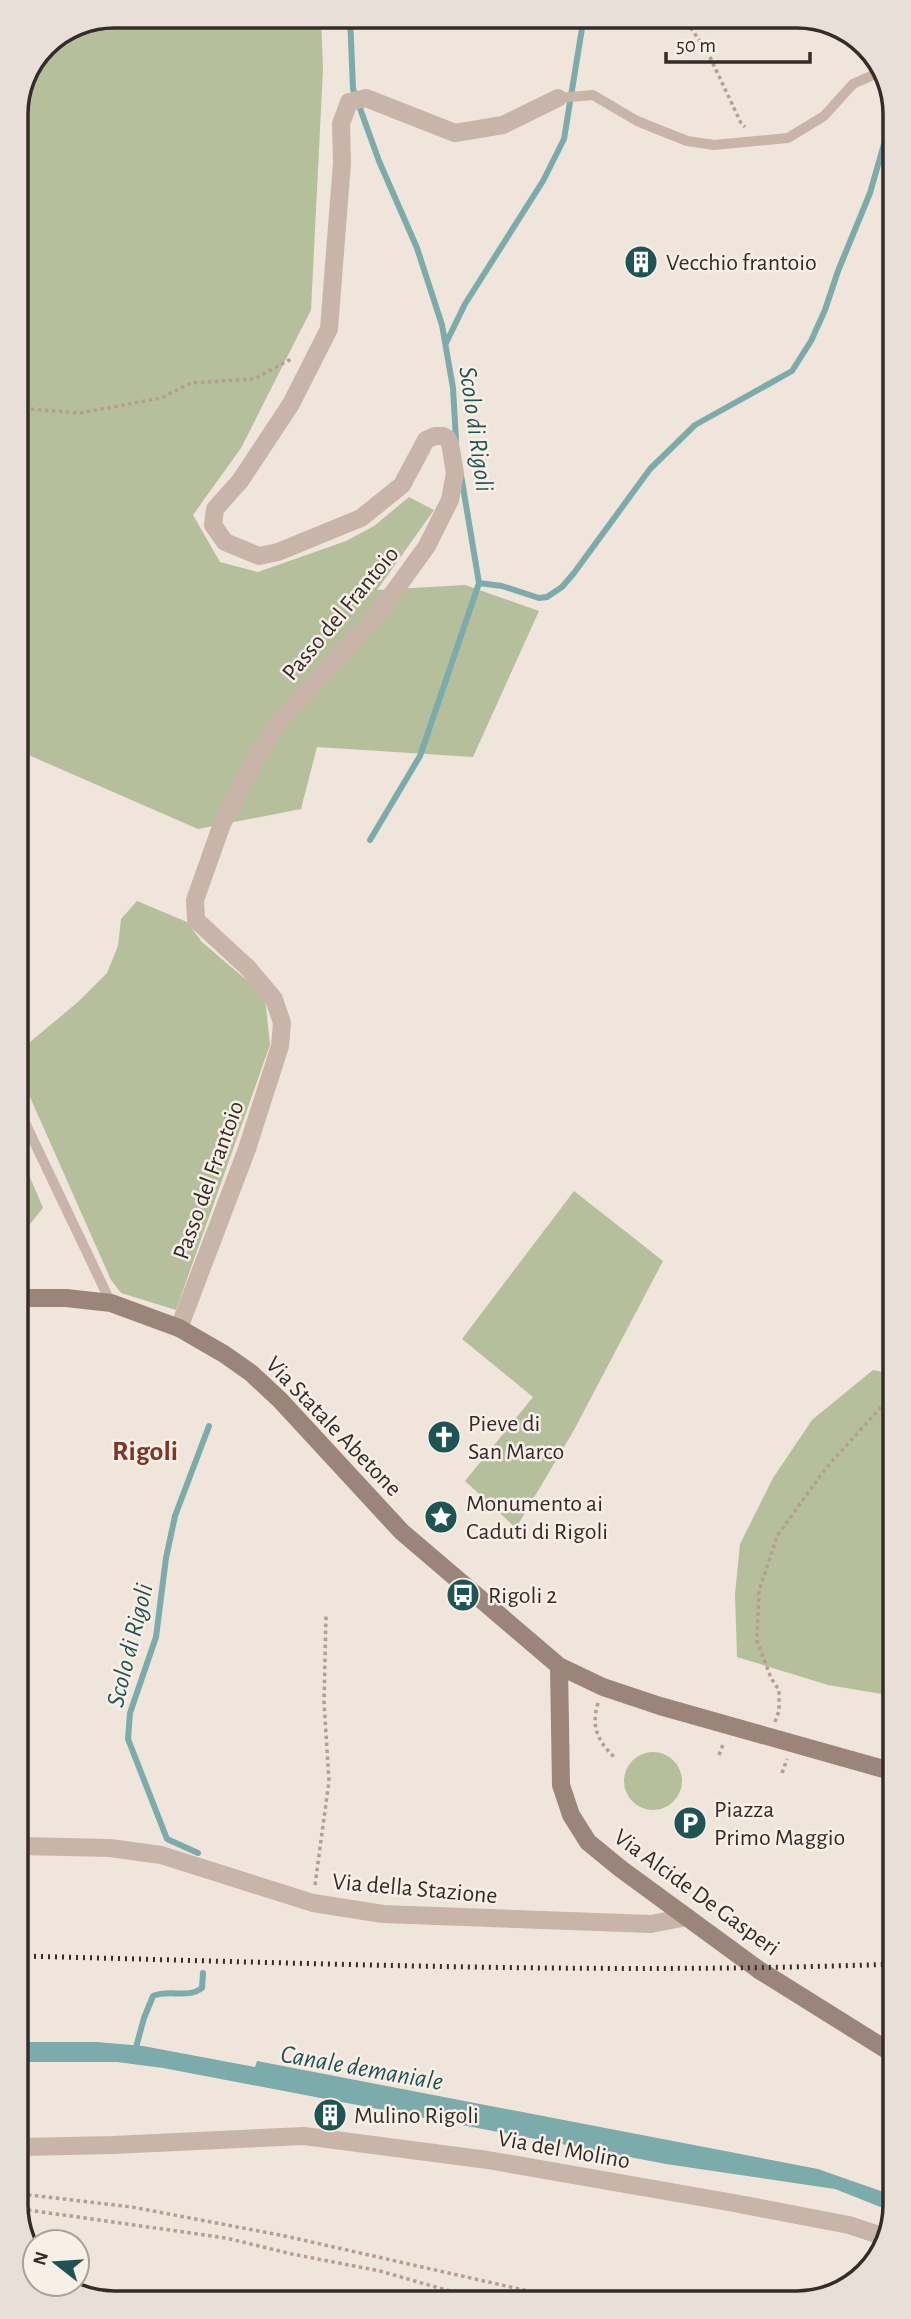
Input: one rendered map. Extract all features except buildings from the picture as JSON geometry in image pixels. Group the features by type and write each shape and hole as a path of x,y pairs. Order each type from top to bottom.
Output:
{"main road":[{"name":"Via Statale Abetone","path":"28,1298 66,1298 111,1303 179,1328 224,1354 251,1373 280,1400 402,1532 559,1666 603,1687 883,1769"},
{"name":"Via Alcide De Gasperi","path":"559,1666 561,1785 571,1815 588,1842 759,1969 883,2047"}],"street":[{"name":"Passo del Frantoio","path":"179,1328 251,1136 281,1046 282,1023 274,999 248,968 196,919 195,900 222,824 253,763 276,726 380,611 427,546 450,500 455,474 448,439 435,436 426,440 401,485 362,518 278,552 259,556 225,542 213,525 215,509 240,481 291,404 329,329 342,163 341,124 349,102 366,98 456,133 503,125 558,98"},
{"name":"Via della Stazione","path":"28,1846 110,1848 160,1856 313,1903 383,1914 651,1924 687,1917"},
{"name":"Via del Molino","path":"28,2147 304,2136 488,2160 734,2203 849,2225 877,2234"}],"lane":[{"name":"Passo del Frantoio","path":"558,98 593,95 637,121 687,141 714,145 788,138 824,116 853,84 873,75"},
{"path":"28,1129 111,1303"}],"path":[{"path":"691,28 709,55 741,123 759,141"},
{"path":"28,409 80,413 161,398 191,383 254,379 292,358 312,364"},
{"path":"771,1737 779,1711 779,1690 771,1678 757,1641 759,1591 777,1536 826,1468 883,1405"},
{"path":"313,1903 329,1781 324,1702 326,1616"},
{"path":"603,1687 593,1719 602,1745 614,1757"},
{"path":"782,1773 788,1756"},
{"path":"28,2195 132,2207 285,2236 528,2291"},
{"path":"29,2210 226,2238 380,2271 452,2291"}],"green space":[{"path":"321,28 323,69 311,310 241,448 193,515 220,562 258,572 346,541 374,526 409,497 434,510 377,590 465,585 539,611 473,757 317,747 301,809 198,829 28,755 28,108 35,81 42,66 53,53 66,42 97,30"},
{"path":"137,901 187,922 202,942 265,996 270,1045 176,1310 121,1293 111,1280 28,1093 28,1044 78,1002 107,973 118,946 121,919"},
{"path":"28,1173 43,1208 28,1226"},
{"path":"574,1191 663,1261 574,1430 516,1528 465,1481 533,1397 462,1339"},
{"path":"873,1370 883,1372 883,1694 828,1685 737,1657 735,1594 740,1544 773,1478 812,1420"},
{"path":"653,1752 669,1757 677,1765 682,1781 677,1797 669,1805 653,1810 637,1805 629,1797 624,1781 629,1765 637,1757"}],"water":[{"path":"28,2042 97,2042 143,2046 255,2067 257,2061 818,2169 883,2192 883,2208 835,2189 666,2164 163,2068 117,2062 28,2062"}],"waterway":[{"name":"Scolo di Rigoli","path":"350,28 353,89 379,161 417,248 442,325 453,388 456,440"},
{"path":"446,343 465,304 543,181 564,139 582,28"},
{"path":"479,583 502,586 539,598 547,597 562,587 650,469 695,425 792,371 811,341 825,310 870,193 883,148"},
{"name":"Scolo di Rigoli","path":"370,840 420,756 479,583 461,475"},
{"name":"Scolo di Rigoli","path":"198,1853 167,1839 128,1739 130,1713 156,1637 166,1558 175,1516 209,1426"},
{"name":"Scolo di Rigoli","path":"135,2051 153,1996 197,1991 202,1988 203,1973"}],"railway":[{"path":"28,1956 567,1968 883,1964"}],"place":[{"name":"Vecchio frantoio","path":"641,262"},
{"name":"Pieve di San Marco","path":"444,1437"},
{"name":"Monumento ai Caduti di Rigoli","path":"441,1517"},
{"name":"Rigoli 2","path":"463,1595"},
{"name":"Piazza Primo Maggio","path":"690,1823"},
{"name":"Mulino Rigoli","path":"330,2115"}],"district":[{"name":"Rigoli","path":"145,1450"}],"water label":[{"name":"Canale demaniale","path":"362,2067"}]}
